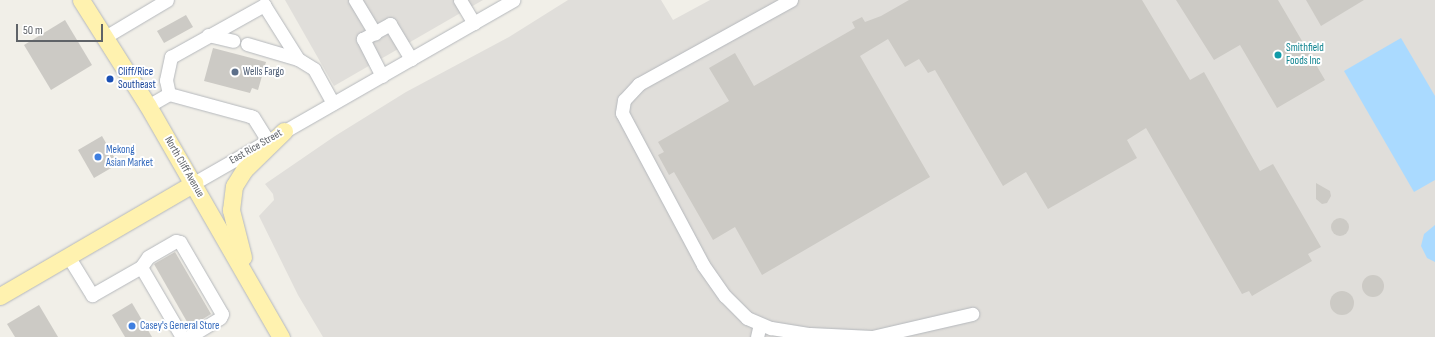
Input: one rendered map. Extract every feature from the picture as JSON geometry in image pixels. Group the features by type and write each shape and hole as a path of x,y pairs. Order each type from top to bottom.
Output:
{"main road":[{"name":"North Cliff Avenue","path":"81,0 148,106 194,184 280,337"},
{"path":"247,277 231,210 234,186 244,170 284,132"},
{"name":"East Rice Street","path":"0,296 194,184"}],"street":[{"path":"105,37 167,0"},
{"path":"355,0 375,33"},
{"path":"460,0 474,23"},
{"name":"East Rice Street","path":"194,184 513,0"},
{"path":"791,0 640,84 624,100 622,113 703,265 725,296 747,318 770,328 810,334 872,337 972,314"},
{"path":"169,94 166,80 171,58 208,35 264,5 298,59"},
{"path":"382,76 363,39 390,24 411,59"},
{"path":"208,35 233,41"},
{"path":"247,44 298,59 314,69 333,103"},
{"path":"148,106 169,94 253,117 268,141"},
{"path":"68,256 92,295 141,267 148,257 176,241 180,242 222,314 220,318 188,337"},
{"path":"141,267 182,337"},
{"path":"758,337 760,324"}],"shaded area":[{"path":"285,0 483,0 334,86"},
{"path":"568,0 661,0 673,20 710,0 1435,0 1435,337 323,337 298,295 259,216 274,200 273,194 265,184 335,136 406,92 509,37"}],"water":[{"path":"1401,38 1435,96 1435,180 1414,192 1344,71"},
{"path":"1435,225 1435,262 1427,258 1421,246 1424,234"}],"building":[{"path":"909,0 1142,0 1190,80 1204,72 1260,171 1273,164 1321,247 1308,254 1312,261 1252,296 1249,291 1242,294 1146,128 1127,140 1137,158 1048,209 1026,172 1003,186 935,70 928,73 919,59 905,67 888,39 860,56 930,177 762,275 735,227 713,240 674,172 669,175 658,155 664,152 658,142 729,101 709,68 735,53 754,86 855,28 852,22 862,17 865,22 881,16"},
{"name":"Smithfield Foods Inc","path":"1176,0 1278,0 1325,80 1277,108 1240,45 1214,60"},
{"path":"1306,0 1364,0 1321,26"},
{"path":"186,15 193,27 164,43 157,31"},
{"path":"65,20 92,65 51,90 24,45"},
{"name":"Wells Fargo","path":"213,48 266,62 258,90 252,88 250,93 204,81"},
{"name":"Mekong Asian Market","path":"102,136 118,164 94,178 78,150"},
{"path":"1316,183 1330,191 1331,196 1327,203 1322,204 1316,199"},
{"path":"1340,218 1346,221 1349,227 1346,233 1340,236 1334,233 1331,227 1334,221"},
{"name":"Casey's General Store","path":"175,252 211,314 190,327 154,264"},
{"path":"1369,275 1377,275 1384,282 1384,290 1377,297 1369,297 1362,290 1362,282"},
{"path":"1342,291 1350,295 1354,303 1350,311 1342,315 1334,311 1330,303 1334,295"},
{"name":"Casey's General Store","path":"132,303 152,337 125,337 112,315"},
{"path":"39,305 58,337 15,337 7,324"}],"place":[{"name":"Smithfield Foods Inc","path":"1278,55"},
{"name":"Wells Fargo","path":"235,72"},
{"name":"Cliff/Rice Southeast","path":"110,79"},
{"name":"Mekong Asian Market","path":"98,157"},
{"name":"Casey's General Store","path":"132,326"}]}
